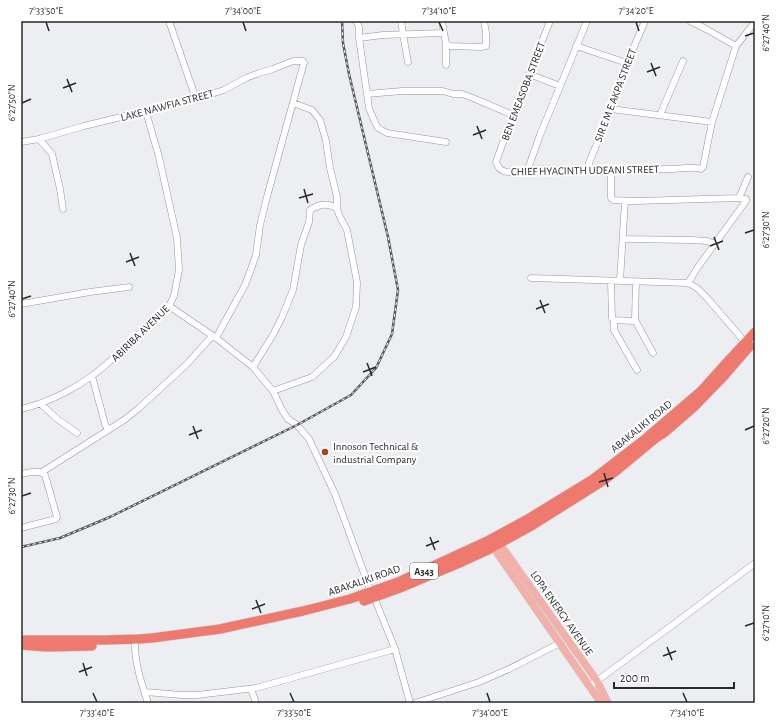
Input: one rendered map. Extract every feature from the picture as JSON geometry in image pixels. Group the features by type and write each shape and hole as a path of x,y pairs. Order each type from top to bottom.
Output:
{"highway":[{"name":"ABAKALIKI ROAD","path":"494,542 617,462 701,391 755,332"},
{"name":"ABAKALIKI ROAD","path":"21,645 68,647 135,645 227,633 299,618 372,595 398,582 533,525 580,496 615,472 694,407 724,376 755,340"},
{"name":"ABAKALIKI ROAD","path":"21,640 105,640 152,638 220,629 303,612 350,599 372,595"}],"main road":[{"name":"LOPA ENERGY AVENUE","path":"494,542 601,703"},
{"name":"LOPA ENERGY AVENUE","path":"494,542 597,681 608,703"}],"street":[{"path":"169,21 196,99"},
{"path":"356,21 359,27 367,94 371,113 378,128 387,133 446,142"},
{"path":"401,21 408,62"},
{"path":"442,21 446,44 446,65"},
{"path":"446,44 450,46 486,46 484,21"},
{"name":"BEN EMEASOBA STREET","path":"496,162 550,21"},
{"path":"528,168 587,21"},
{"name":"SIR E M E AKPA STREET","path":"589,170 589,163 611,109 626,63 645,21"},
{"path":"690,21 697,22 736,46"},
{"path":"611,109 712,122 736,46 755,22"},
{"path":"360,38 383,34 444,33"},
{"path":"576,46 626,63"},
{"name":"LAKE NAWFIA STREET","path":"21,142 39,139 77,128 196,99 224,90 259,73 286,63 301,60 304,62 293,103"},
{"path":"660,115 683,61"},
{"path":"529,74 560,86"},
{"path":"367,94 402,91 443,91 453,94 462,94 513,115"},
{"path":"21,474 42,472 124,420 188,363 214,337 245,285 256,255 260,225 293,103 312,110 320,120 326,141 330,168 337,197 337,209 347,230 357,282 356,307 349,331 334,356 312,377 273,391"},
{"name":"ABIRIBA AVENUE","path":"21,409 46,402 92,376 110,362 169,306 174,296 179,270 177,238 159,157 146,112"},
{"name":"CHIEF HYACINTH UDEANI STREET","path":"496,162 499,168 510,172 521,172 528,168 611,170 697,167 701,169 703,167 712,122"},
{"path":"39,139 52,154 63,209"},
{"path":"611,170 612,200 746,199 688,283"},
{"path":"740,198 748,177"},
{"path":"620,281 625,201"},
{"path":"253,367 273,335 293,290 301,245 309,222 310,210 328,204 337,209"},
{"path":"623,239 692,240 707,241 715,244"},
{"path":"531,278 569,278 611,281 688,283 697,288 707,298 746,342"},
{"path":"611,281 614,330 637,370"},
{"path":"636,282 635,320 653,353"},
{"path":"21,304 90,292 129,288"},
{"path":"169,306 214,337 253,367 273,391 288,419 297,425 309,439 335,494 372,595 395,649 410,703"},
{"path":"614,320 635,320"},
{"path":"92,376 108,430"},
{"path":"41,404 56,418 78,433"},
{"path":"21,528 56,519 57,517 45,475 42,472"},
{"path":"590,686 755,563"},
{"path":"415,703 480,682 560,643"},
{"path":"135,645 136,658 148,703"},
{"path":"144,692 197,695 251,689 395,649"},
{"path":"251,689 256,703"}],"railway":[{"path":"21,547 60,538 110,517 297,425 351,395 376,368 392,334 398,290 388,237 349,74 343,43 342,21"}],"place":[{"name":"Innoson Technical & industrial Company","path":"325,452"}]}
